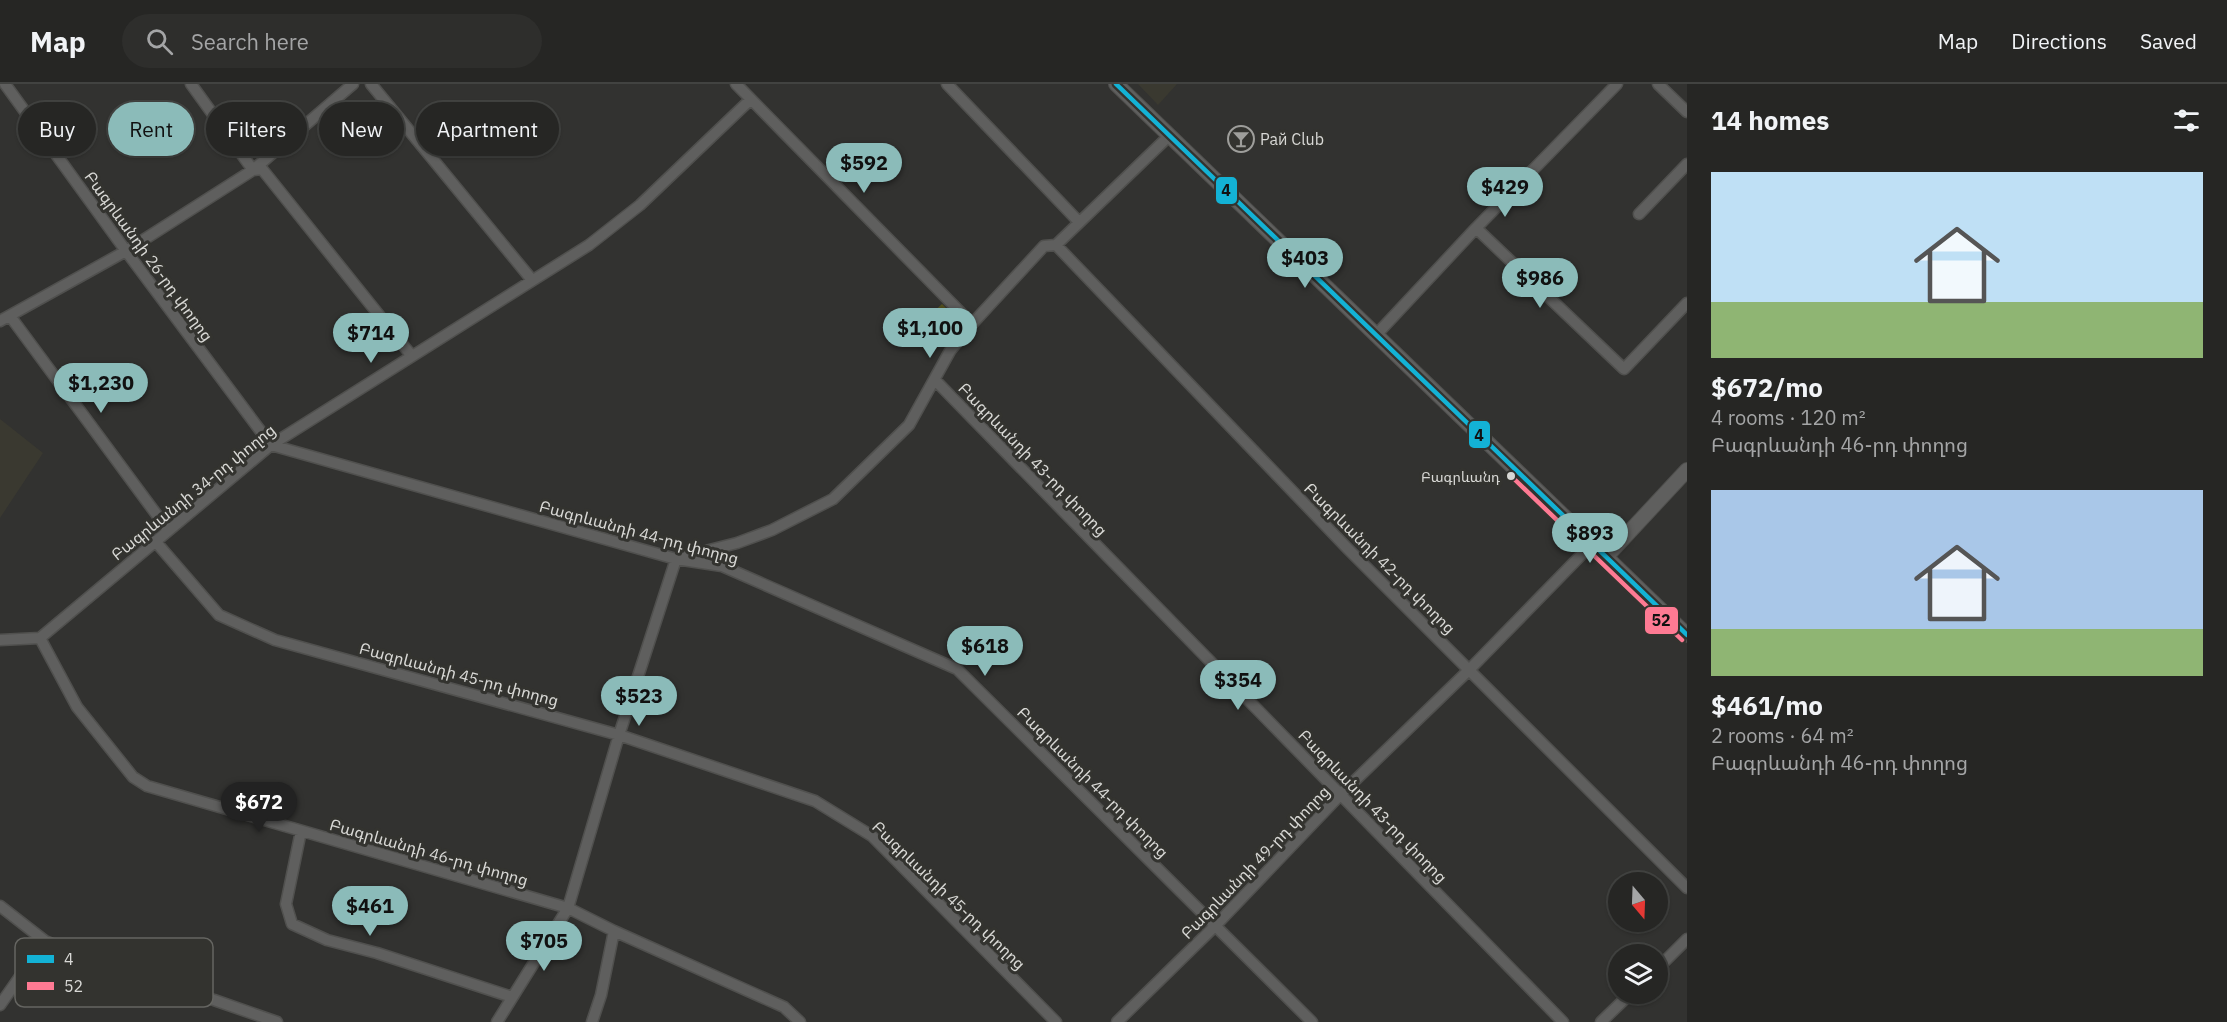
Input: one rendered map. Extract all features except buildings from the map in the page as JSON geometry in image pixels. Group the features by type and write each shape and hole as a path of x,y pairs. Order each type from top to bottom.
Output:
{"main road":[{"path":"1116,84 1687,635"},
{"path":"1606,557 1687,470"}],"street":[{"name":"Բագրևանդի 26-րդ փողոց","path":"5,84 271,446"},
{"path":"192,84 253,170"},
{"path":"168,530 5,318 126,251 253,170 353,84"},
{"path":"371,84 532,280"},
{"path":"736,84 972,324"},
{"path":"947,84 1079,222"},
{"path":"1376,335 1476,228 1617,84"},
{"path":"1658,84 1687,112"},
{"name":"Բագրևանդի 34-րդ փողոց","path":"40,638 271,446 589,245 640,205 750,100"},
{"path":"497,1022 568,908 619,735 676,559 737,543 772,530 833,499 909,425 950,351 1044,246 1056,245 1169,136"},
{"path":"1639,214 1687,164"},
{"path":"253,170 262,169 411,356"},
{"path":"1476,228 1624,369 1687,303"},
{"name":"Բագրևանդի 42-րդ փողոց","path":"1056,245 1340,541 1687,888"},
{"name":"Բագրևանդի 43-րդ փողոց","path":"935,380 1563,1022"},
{"name":"Բագրևանդի 44-րդ փողոց","path":"271,446 676,559 722,566 957,669 1312,1022"},
{"name":"Բագրևանդի 45-րդ փողոց","path":"155,541 219,615 275,640 619,735 815,801 872,836 1056,1022"},
{"name":"Բագրևանդի 49-րդ փողոց","path":"1117,1022 1216,925 1341,795 1469,670 1592,544"},
{"path":"0,640 40,638"},
{"name":"Բագրևանդի 46-րդ փողոց","path":"40,638 77,707 133,777 147,786 568,908 614,930"},
{"path":"301,831 286,904 292,924 327,940 377,953 512,997"},
{"path":"0,906 41,938"},
{"path":"592,1022 601,995 614,930 784,1007 800,1022"},
{"path":"1668,958 1687,939"},
{"path":"0,1005 15,984"},
{"path":"213,1000 277,1022"},
{"path":"1601,1022 1620,1004"}],"shaded area":[{"path":"1138,84 1177,84 1158,105"},
{"path":"942,304 960,322 932,349 916,333 915,329"},
{"path":"0,419 43,453 0,518"}],"transit line":[{"name":"4","path":"1116,84 1687,635"},
{"name":"52","path":"1511,476 1682,640"}],"place":[{"name":"Рай Club","path":"1241,139"},
{"name":"Բագրևանդ","path":"1511,476"}]}
